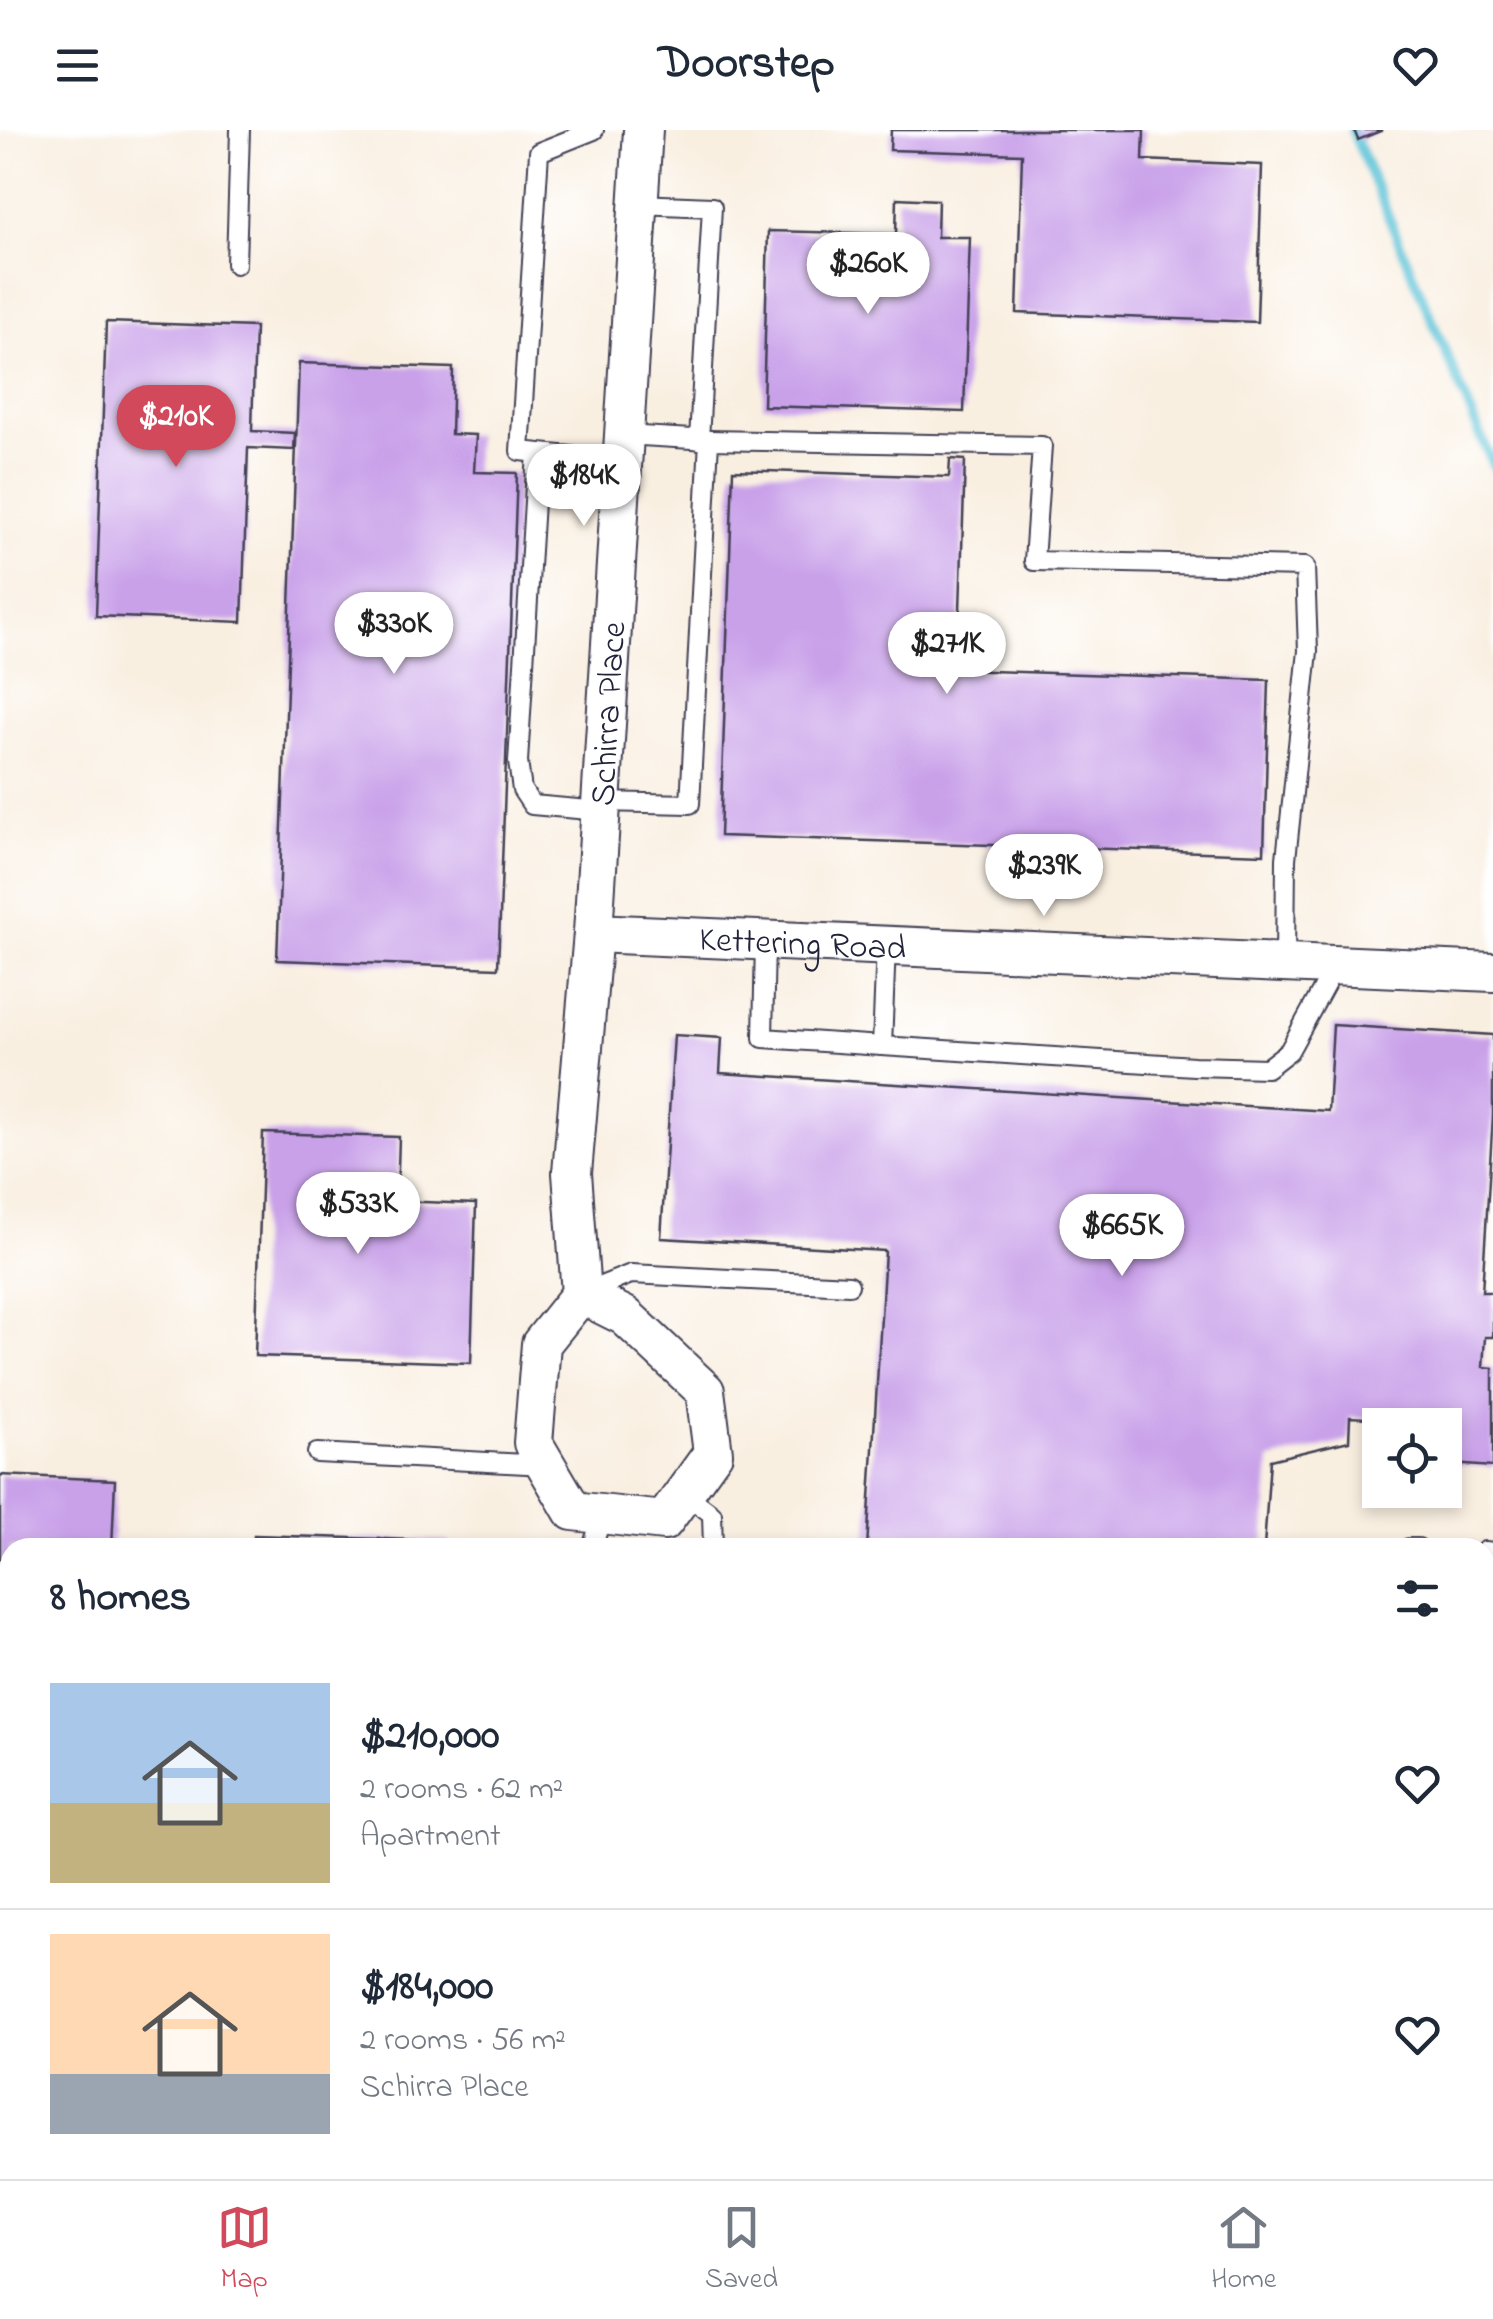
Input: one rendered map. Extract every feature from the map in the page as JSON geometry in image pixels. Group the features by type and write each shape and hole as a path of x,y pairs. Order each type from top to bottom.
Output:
{"street":[{"name":"Schirra Place","path":"581,1294 572,1173 592,933 643,130"},
{"name":"Kettering Road","path":"592,933 1493,972"},
{"path":"581,1294 625,1316 704,1392 713,1454 664,1520 598,1531 573,1511 533,1443 541,1344 581,1294"}],"lane":[{"path":"236,264 240,130"},
{"path":"594,130 539,152 520,451 623,448 704,440 1042,446 1034,561 1305,567 1308,651 1286,859 1286,963"},
{"path":"537,453 518,762 522,790 532,805 690,804 712,207 638,204"},
{"path":"765,940 764,1038 1194,1066 1267,1068 1289,1051 1336,966"},
{"path":"882,1046 886,945"},
{"path":"581,1294 631,1274 849,1285"},
{"path":"317,1453 546,1466"},
{"path":"684,1493 712,1514 713,1538"}],"building":[{"path":"891,130 1144,130 1143,160 1262,165 1257,322 1017,313 1022,154 890,150"},
{"path":"1354,130 1383,130 1358,140"},
{"path":"897,198 938,200 937,237 970,237 964,412 763,406 768,231 896,234"},
{"path":"106,322 255,327 252,431 295,433 294,450 248,448 242,622 96,616"},
{"path":"299,363 453,368 451,434 476,435 474,472 517,473 498,968 277,960"},
{"path":"950,459 965,460 958,670 1269,680 1264,854 720,836 733,470 949,477"},
{"path":"1333,1025 1493,1035 1493,1115 1482,1292 1493,1292 1493,1337 1485,1337 1483,1367 1493,1368 1493,1467 1462,1465 1462,1408 1362,1408 1362,1418 1350,1417 1349,1441 1270,1460 1265,1538 868,1538 885,1251 661,1238 674,1035 722,1038 720,1073 1328,1111"},
{"path":"263,1133 399,1137 397,1201 476,1204 471,1363 255,1356"},
{"path":"0,1475 115,1480 112,1538 0,1538"},
{"path":"254,1535 352,1538 254,1538"}],"waterway":[{"path":"1352,130 1493,465"}]}
